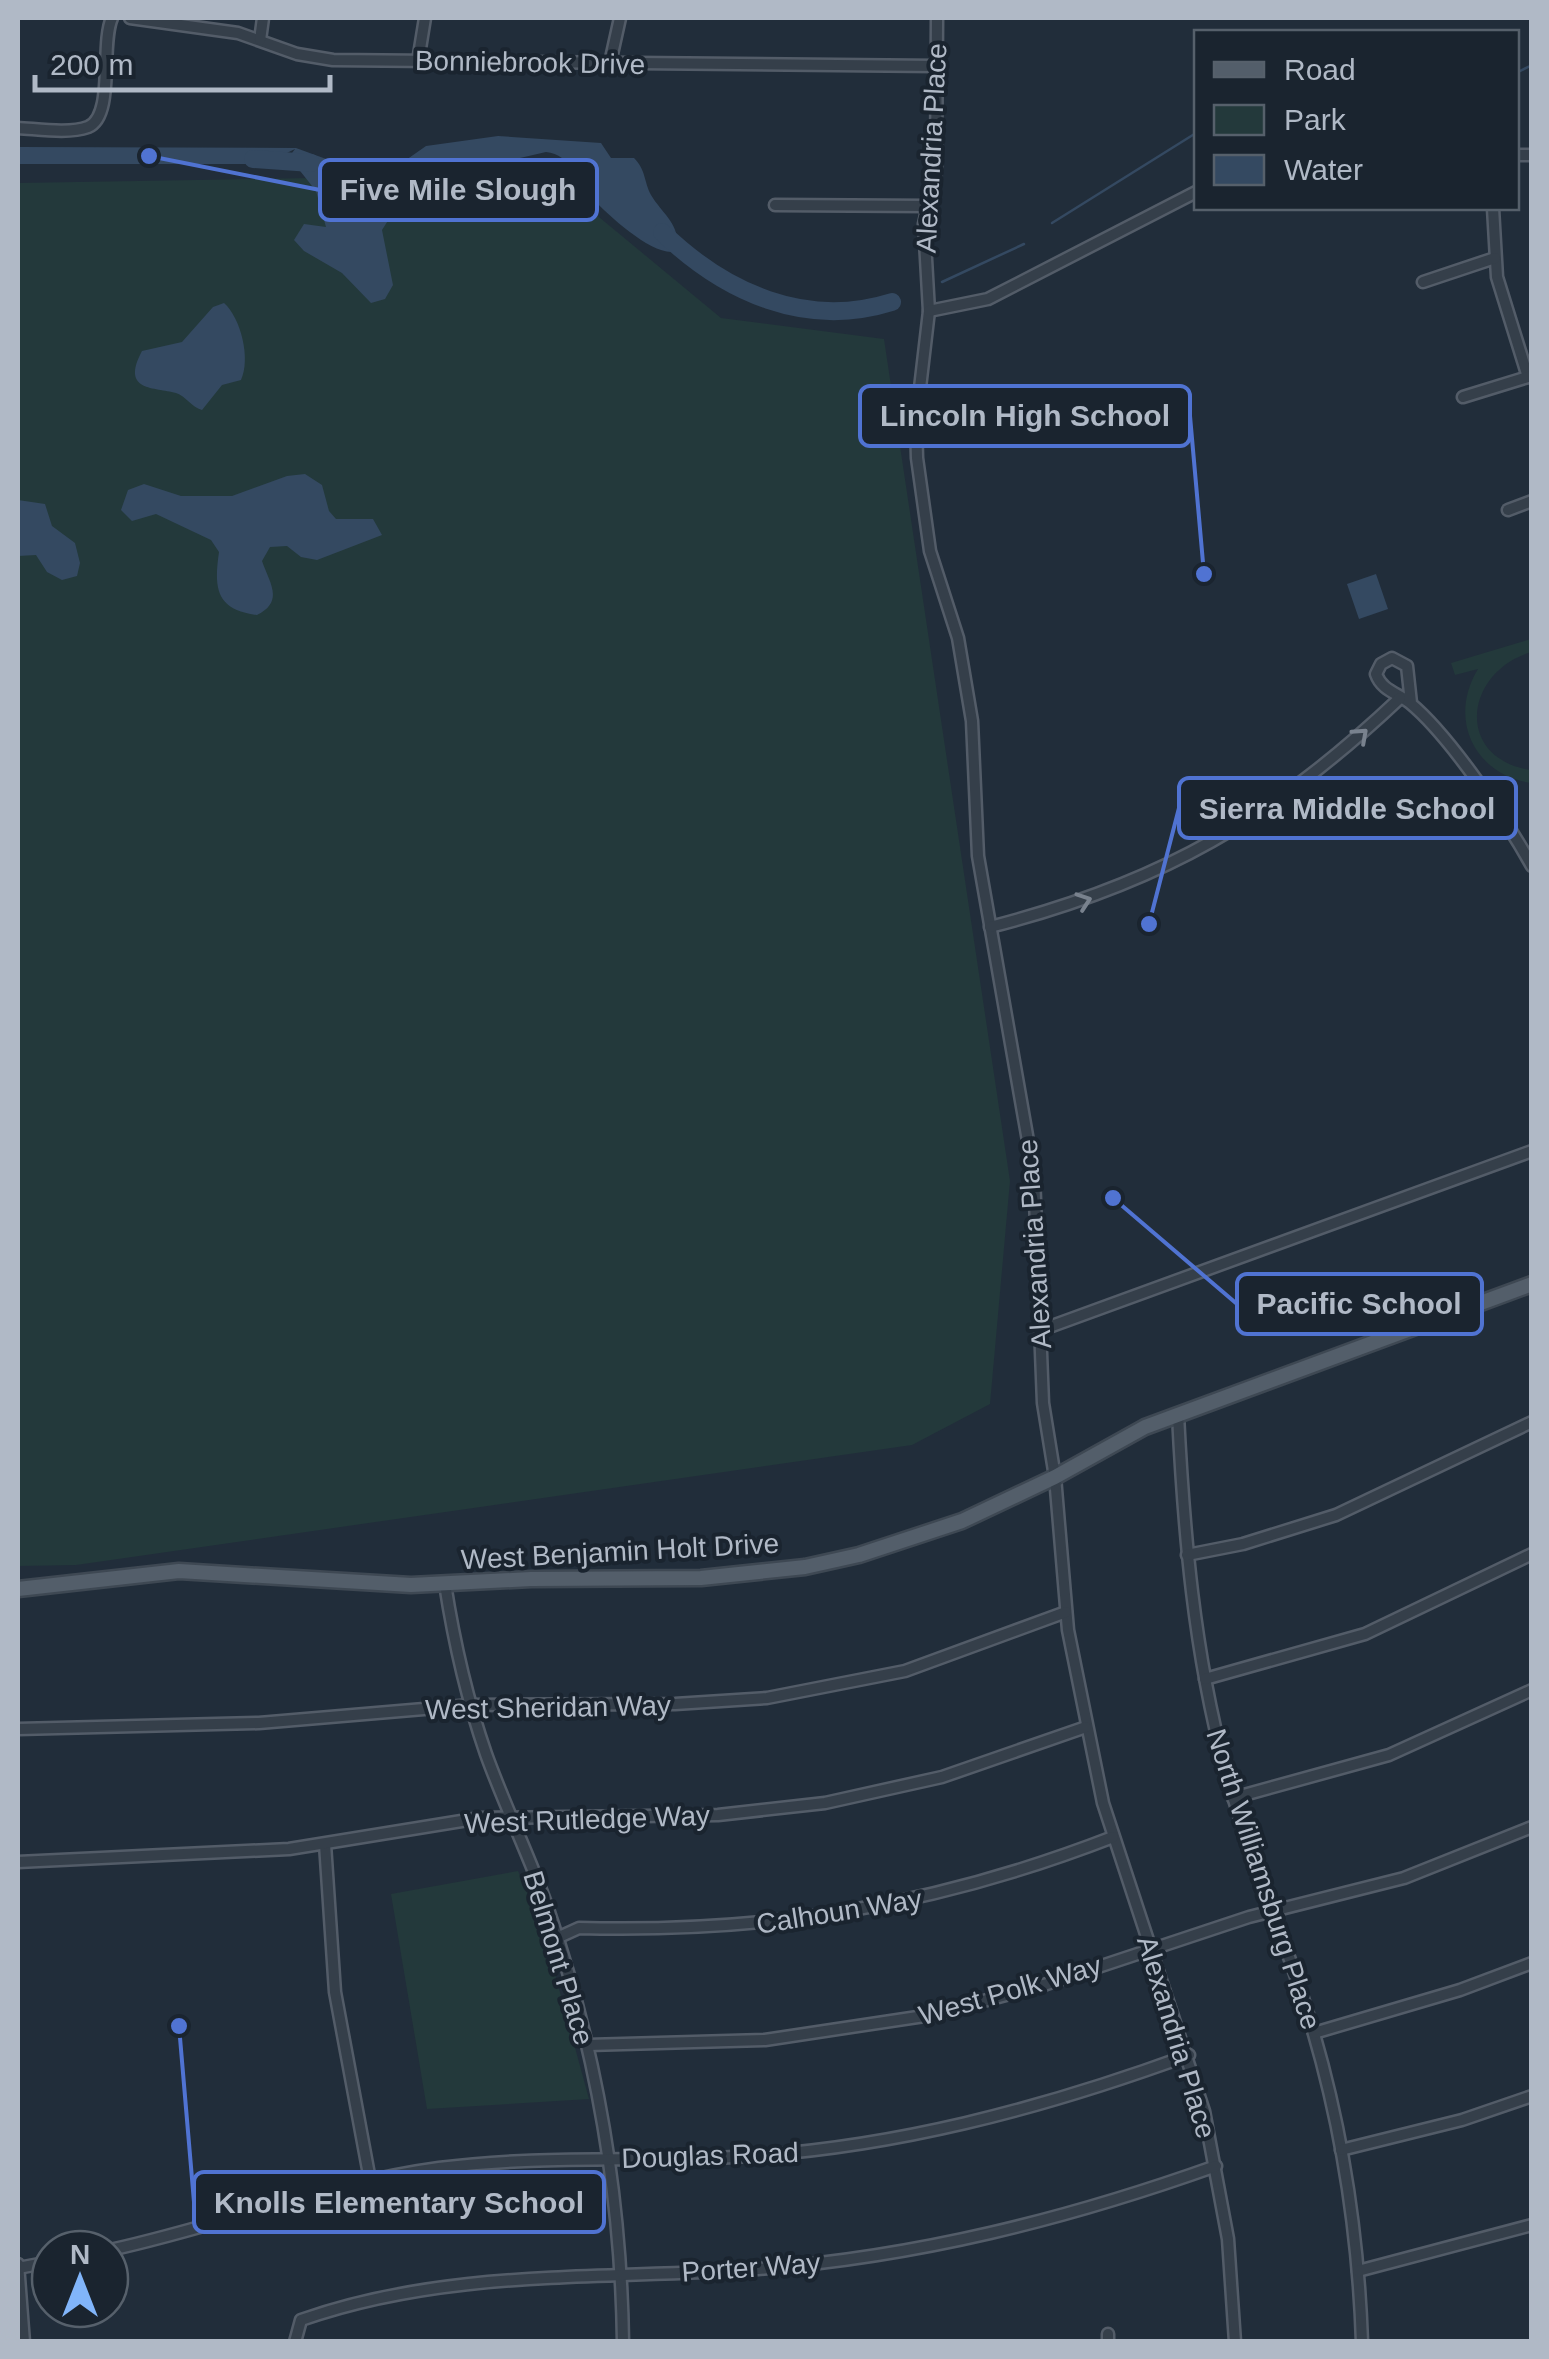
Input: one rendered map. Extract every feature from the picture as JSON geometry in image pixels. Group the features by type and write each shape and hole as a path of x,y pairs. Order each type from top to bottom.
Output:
{"main road":[{"name":"West Benjamin Holt Drive","path":"18,1589 218,1570 446,1584 702,1578 804,1567 876,1550 962,1522 1055,1478 1129,1434 1532,1284"}],"street":[{"path":"18,128 83,129 95,123 104,108 105,33 112,18"},
{"name":"Bonniebrook Drive","path":"130,18 161,25 221,29 316,58 937,66"},
{"path":"260,40 263,18"},
{"path":"418,61 425,18"},
{"path":"610,63 620,18"},
{"name":"Alexandria Place","path":"937,18 936,170 924,245 930,311 916,422 917,458 930,551 958,638 972,721 974,829 1034,1174 1043,1403 1055,1478 1066,1612 1086,1727 1113,1837 1188,2055 1216,2166 1228,2239 1235,2342"},
{"path":"930,311 988,299 1194,193"},
{"path":"775,205 928,206"},
{"path":"1463,397 1530,376 1495,258 1494,210"},
{"path":"1423,282 1495,258"},
{"path":"1508,510 1532,502"},
{"path":"990,927 1109,892 1194,853 1298,788 1406,701 1445,742 1532,866"},
{"path":"1041,1330 1532,1151"},
{"name":"North Williamsburg Place","path":"1178,1415 1187,1555 1205,1678 1233,1798 1314,2033 1341,2150 1358,2271 1362,2342"},
{"path":"1187,1555 1244,1544 1336,1515 1532,1422"},
{"path":"1205,1678 1365,1634 1532,1554"},
{"name":"Belmont Place","path":"446,1584 472,1705 557,1938 588,2045 609,2159 621,2272 623,2342"},
{"name":"West Sheridan Way","path":"18,1729 317,1720 472,1705 676,1704 812,1691 954,1656 1066,1612"},
{"path":"1233,1798 1389,1755 1532,1690"},
{"name":"West Rutledge Way","path":"18,1862 325,1844 511,1816 718,1815 825,1804 942,1778 1086,1727"},
{"name":"West Polk Way","path":"588,2045 766,2040 868,2027 986,2001 1150,1947 1404,1878 1532,1827"},
{"name":"Calhoun Way","path":"557,1938 579,1928 725,1928 870,1910 974,1886 1113,1837"},
{"path":"325,1844 335,1992 370,2180"},
{"path":"1314,2033 1444,1995 1532,1963"},
{"name":"Douglas Road","path":"130,2245 370,2180 490,2162 752,2156 924,2134 1062,2099 1188,2055"},
{"path":"1341,2150 1462,2120 1532,2096"},
{"name":"Porter Way","path":"295,2342 301,2320 378,2298 474,2282 621,2272 758,2269 905,2252 1044,2222 1216,2166"},
{"path":"1358,2271 1532,2225"},
{"path":"18,2266 24,2342"}],"green space":[{"path":"547,174 721,318 884,339 1010,1181 990,1404 912,1445 76,1565 18,1566 18,183"},
{"path":"1531,639 1531,652 1508,663 1492,678 1481,696 1477,715 1489,750 1506,763 1531,770 1531,783 1511,778 1481,756 1466,724 1465,706 1478,669 1455,675 1451,663"},
{"path":"518,1871 540,1919 589,2099 427,2109 391,1894"}],"water":[{"path":"498,136 601,143 611,158 634,158 651,195 674,227 677,251 657,249 633,234 594,200 562,158 546,152 489,165 455,192 423,201 389,219 382,230 393,285 385,299 371,303 342,273 304,251 294,240 304,224 326,227 316,191 289,157 295,149 264,164 18,164 18,147 296,148 370,175 396,167 426,146"},
{"path":"224,303 243,339 245,361 241,380 222,385 202,410 180,394 150,388 138,381 136,364 142,351 182,342 213,307"},
{"path":"305,474 322,485 329,511 336,519 373,519 382,535 317,560 301,557 287,546 270,547 262,561 273,597 266,610 257,615 233,608 220,595 219,552 211,540 156,514 132,521 121,510 128,490 144,484 181,496 232,496 287,476"},
{"path":"18,500 45,504 52,526 75,543 80,563 77,576 62,580 47,572 36,555 18,556"},
{"path":"1376,574 1388,609 1359,619 1347,584"}],"waterway":[{"path":"1519,72 1532,65"},
{"path":"1052,223 1194,134"},
{"path":"253,159 311,163"},
{"path":"662,232 712,272 768,300 829,311 892,302"},
{"path":"942,282 1024,244"}],"place":[{"name":"Five Mile Slough","path":"149,156"},
{"name":"Lincoln High School","path":"1204,574"},
{"name":"Sierra Middle School","path":"1149,924"},
{"name":"Pacific School","path":"1113,1198"},
{"name":"Knolls Elementary School","path":"179,2026"}]}
